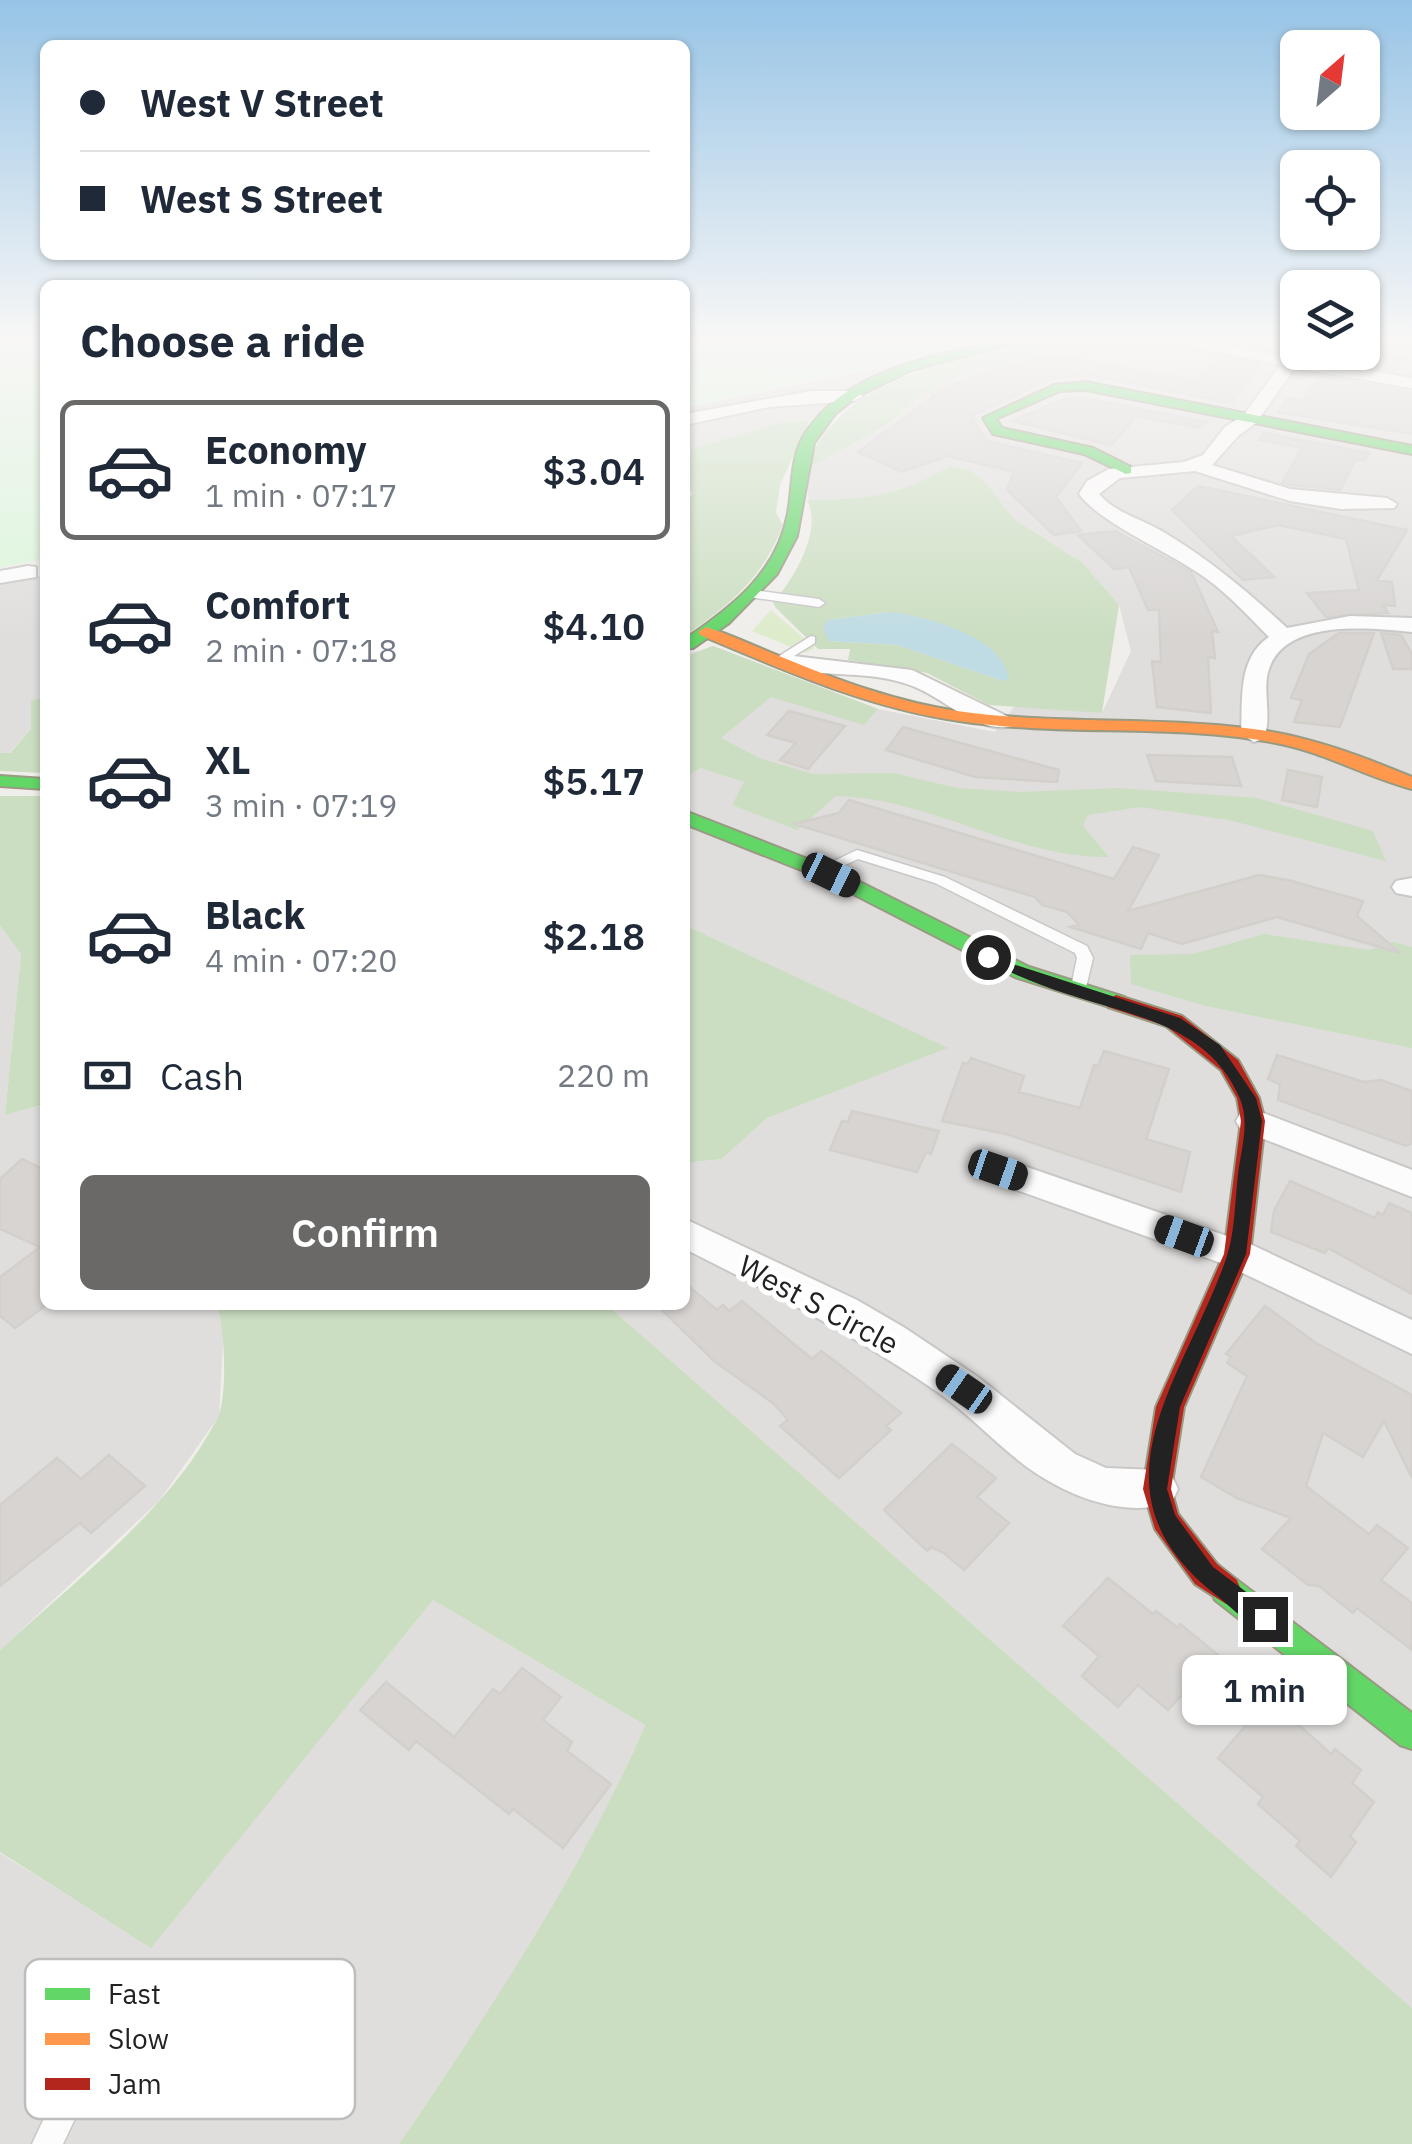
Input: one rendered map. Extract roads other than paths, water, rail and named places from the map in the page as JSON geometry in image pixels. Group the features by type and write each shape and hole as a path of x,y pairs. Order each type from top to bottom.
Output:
{"street":[{"path":"690,643 753,594 786,551 794,526 797,462 810,439"},
{"path":"1030,439 1088,451 1126,470"},
{"path":"1226,439 1210,459 1197,465 1126,470 1094,484 1092,502 1218,576 1282,636"},
{"path":"1355,439 1412,450"},
{"path":"1197,465 1252,485 1359,506 1387,504"},
{"path":"0,577 28,572"},
{"path":"1254,734 1257,667 1265,650 1282,636 1327,626 1412,625"},
{"path":"706,632 777,660 904,676 927,683 962,706 1014,724 1254,734 1308,746 1412,784"},
{"path":"0,781 40,784"},
{"path":"690,819 821,871 988,957 1078,992 1174,1021 1230,1065 1248,1098 1254,1121 1237,1254 1170,1407 1156,1489 1165,1520 1206,1574 1412,1733"},
{"path":"1254,1121 1412,1184"},
{"path":"998,1170 1237,1254 1412,1338"},
{"name":"West S Circle","path":"690,1236 844,1311 891,1339 964,1389 1060,1467 1104,1486 1156,1489"}],"lane":[{"path":"753,594 819,603"},
{"path":"777,660 811,640"},
{"path":"821,871 848,854 857,854 940,880 1081,950 1085,958 1078,992"},
{"path":"46,2144 59,2119"}],"water":[{"path":"890,612 942,624 978,640 1004,664 1009,679 1003,681 897,645 829,641 823,628 827,620"}]}
